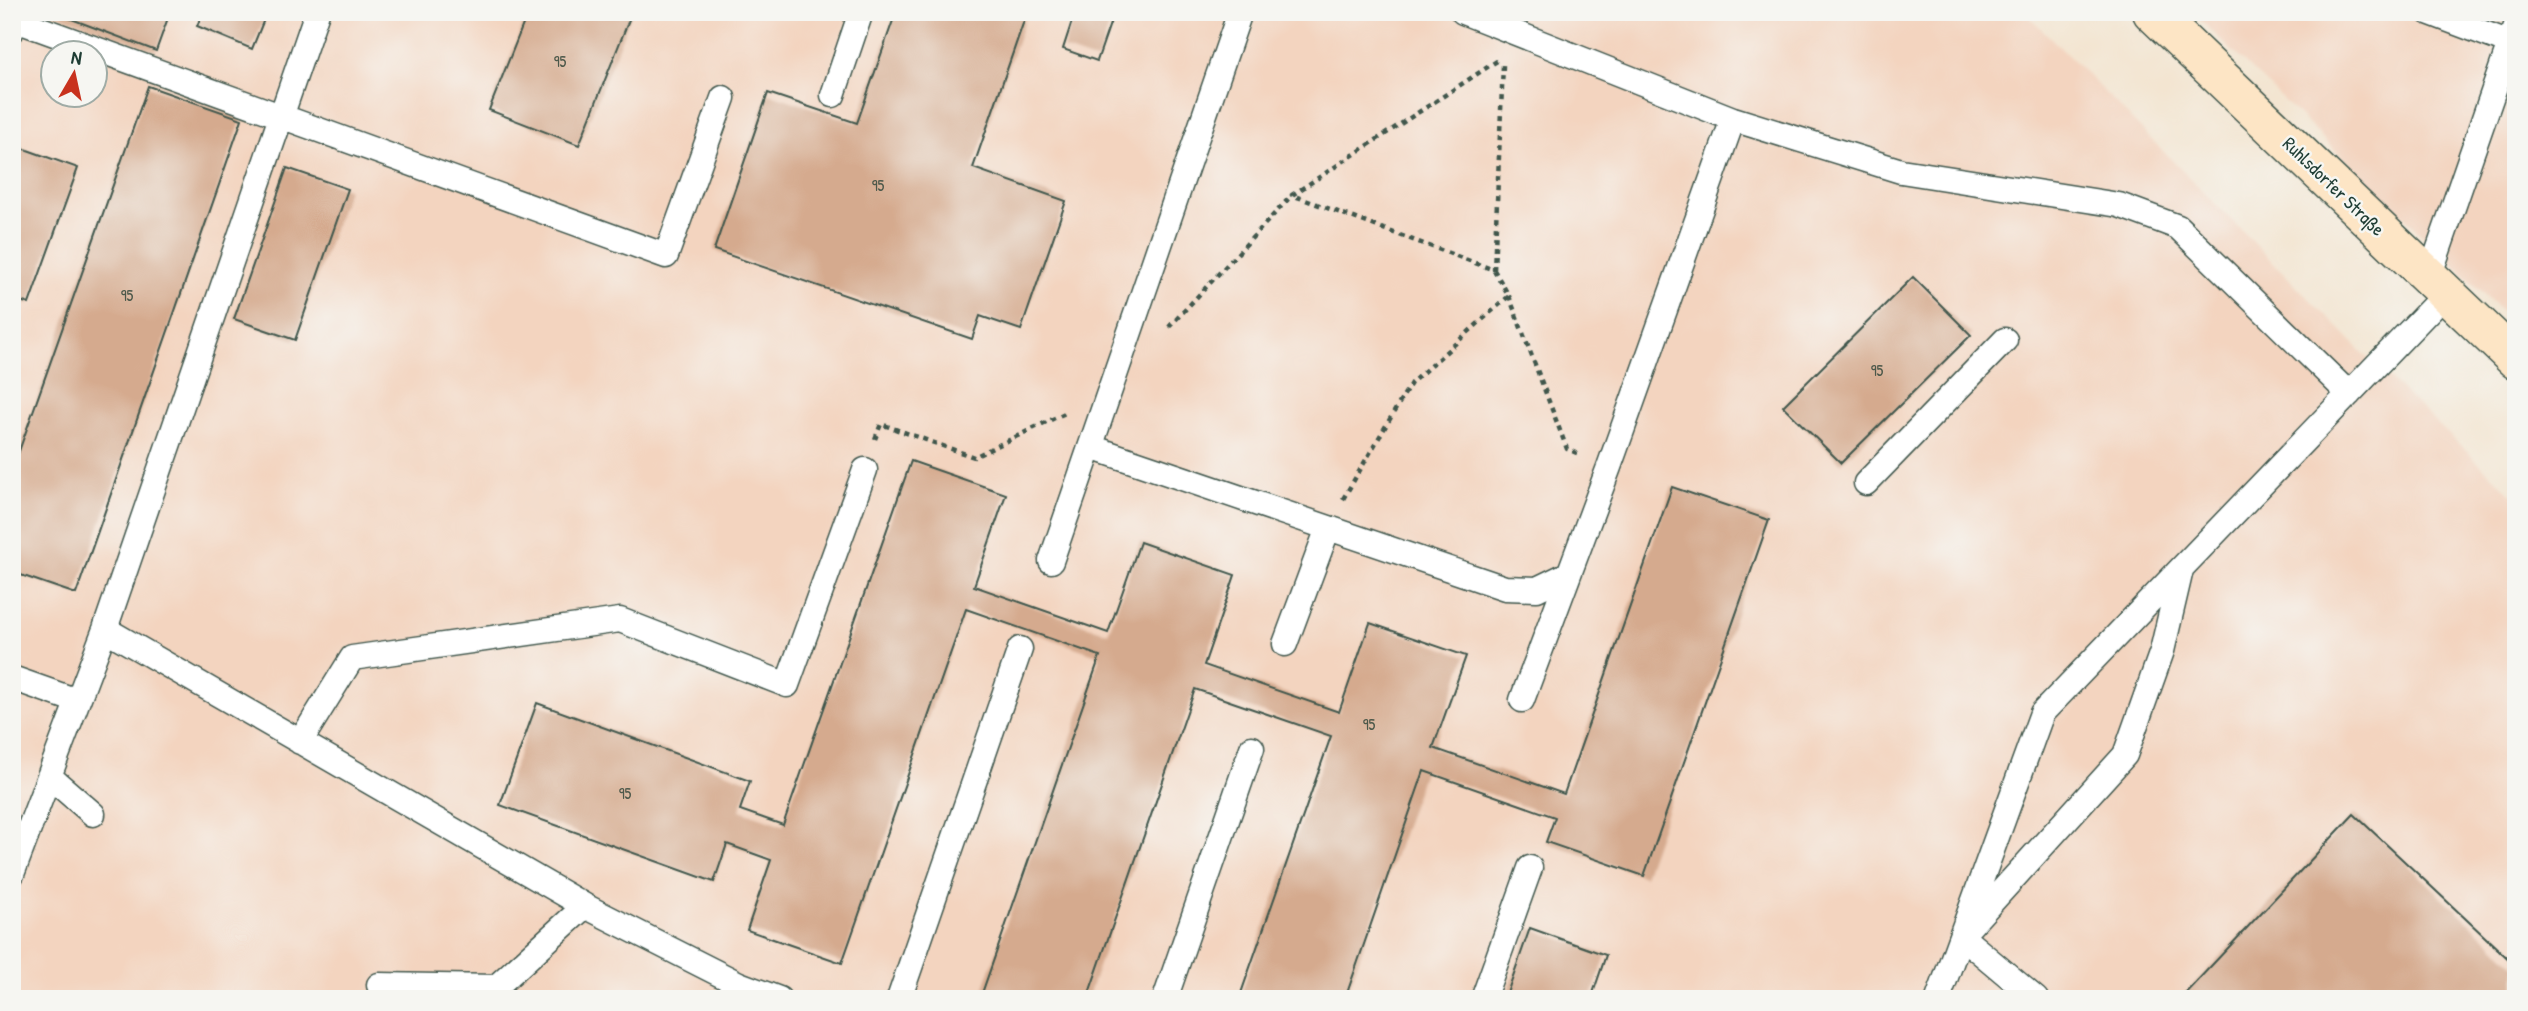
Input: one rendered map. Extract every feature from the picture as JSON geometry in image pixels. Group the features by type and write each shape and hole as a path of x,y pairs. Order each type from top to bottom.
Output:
{"street":[{"name":"Ruhlsdorfer Straße","path":"2152,12 2516,360"}],"lane":[{"path":"12,874 104,629 317,12"},
{"path":"833,95 861,12"},
{"path":"1051,561 1240,12"},
{"path":"1463,12 1733,119 1900,171 2119,205 2178,227 2349,394"},
{"path":"1938,999 2042,713 2349,394 2438,285 2513,34 2428,12"},
{"path":"12,30 16,20 666,256 723,98"},
{"path":"1522,700 1609,467 1733,119"},
{"path":"1866,483 2005,340"},
{"path":"1091,447 1505,588 1537,589 1568,574"},
{"path":"300,742 352,658 620,620 787,685 865,470"},
{"path":"1285,645 1328,528"},
{"path":"1961,936 2125,755 2162,651 2181,569"},
{"path":"104,629 585,906 741,992 779,999"},
{"path":"899,999 1020,649"},
{"path":"12,678 77,701"},
{"path":"1165,999 1252,748"},
{"path":"49,776 93,814"},
{"path":"1483,999 1530,868"},
{"path":"379,985 498,993 585,906"},
{"path":"1961,936 2036,999"}],"path":[{"path":"1494,270 1292,195 1503,57 1494,270 1509,296 1567,449 1609,467"},
{"path":"1328,528 1411,383 1509,296"}],"shaded area":[{"path":"12,12 2025,12 2376,366 2516,498 2516,999 12,999"},
{"path":"2192,12 2516,12 2516,325"}],"building":[{"path":"53,12 163,12 169,15 156,51"},
{"path":"203,12 267,12 252,49 197,26"},
{"path":"528,12 632,12 579,145 489,110"},
{"path":"896,12 1027,12 973,168 1066,201 1021,330 980,316 972,339 714,250 768,93 857,123"},
{"path":"1075,12 1114,12 1097,61 1063,49"},
{"path":"148,86 242,119 76,594 12,572 12,471"},
{"path":"19,147 78,168 29,304 12,298 12,165"},
{"path":"287,168 348,189 295,340 234,319"},
{"path":"1913,277 1971,335 1841,463 1783,406"},
{"path":"911,461 1006,494 974,586 1108,633 1140,542 1235,575 1204,665 1339,712 1370,623 1466,656 1433,748 1564,794 1672,487 1769,520 1644,876 1546,842 1555,817 1424,771 1345,999 1239,999 1331,736 1195,689 1087,999 980,999 1100,656 966,609 842,963 747,930 771,860 727,844 714,882 500,805 537,703 750,781 740,810 783,825"},
{"path":"2354,814 2516,966 2516,999 2180,999"},
{"path":"1530,928 1606,955 1591,999 1505,999"}]}
